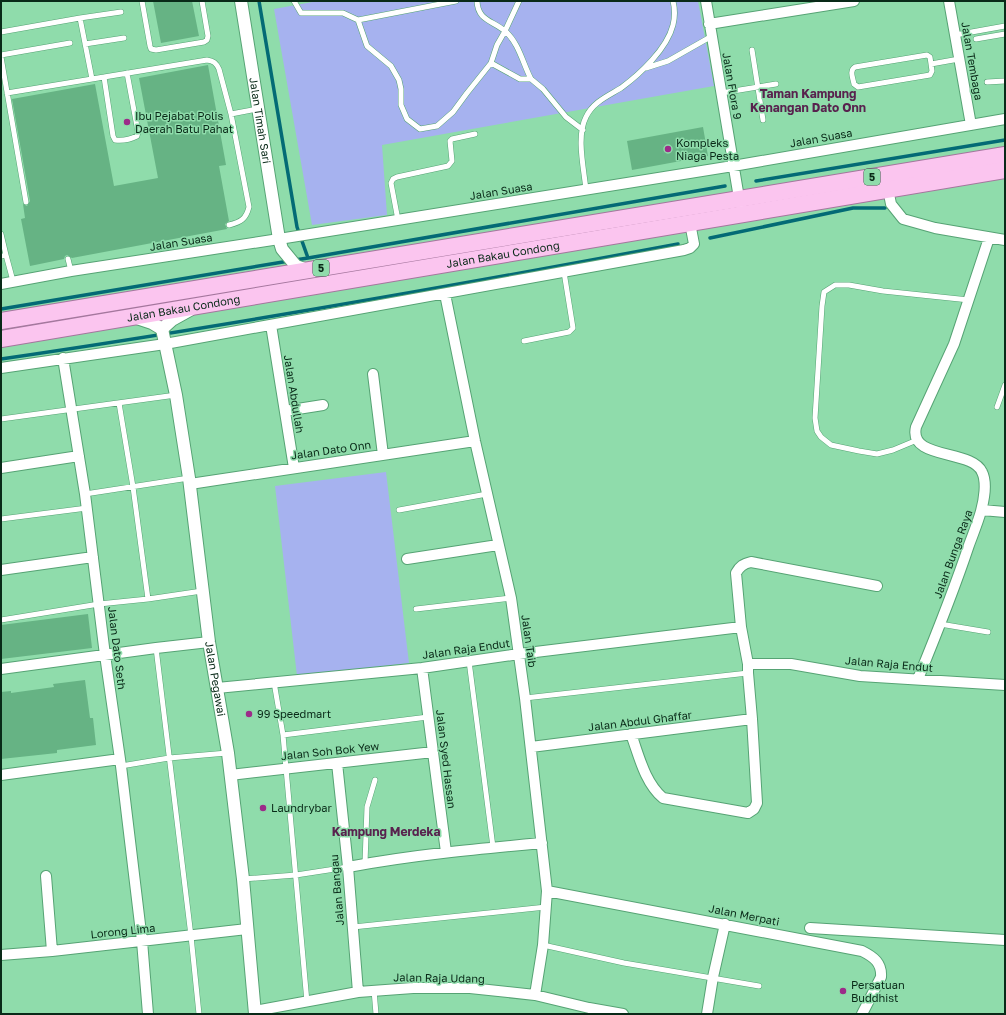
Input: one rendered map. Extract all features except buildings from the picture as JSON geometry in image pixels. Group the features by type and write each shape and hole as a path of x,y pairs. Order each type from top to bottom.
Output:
{"main road":[{"name":"Jalan Bakau Condong","path":"1,339 690,223 740,206 1005,155"},
{"name":"Jalan Bakau Condong","path":"1,321 302,268 740,206 891,191 1005,170"}],"street":[{"name":"Jalan Timah Sari","path":"241,1 281,244"},
{"name":"Jalan Flora 9","path":"708,1 710,24 740,206"},
{"path":"710,24 807,5 852,1"},
{"name":"Jalan Tembaga","path":"949,1 971,125"},
{"name":"Jalan Suasa","path":"1,284 71,271 281,244 293,237 316,233 733,166 1005,119"},
{"path":"891,191 891,204 903,219 935,228 1005,240"},
{"path":"1,368 62,358 164,336 271,325 690,248 694,244 690,223"},
{"path":"921,444 914,434 916,427 954,344 989,238"},
{"path":"281,244 302,268"},
{"name":"Jalan Taib","path":"445,294 475,441 511,598 525,698 547,890 543,944 535,995"},
{"path":"164,336 178,316 198,306"},
{"path":"132,317 152,324 164,336"},
{"name":"Jalan Abdullah","path":"271,325 294,468"},
{"name":"Jalan Pegawai","path":"164,336 176,395 190,481 209,642 228,753 243,878 255,1012"},
{"name":"Jalan Dato Seth","path":"62,358 72,409 85,494 105,655 121,762 142,941 148,1014"},
{"path":"373,374 383,455"},
{"path":"285,411 323,405"},
{"name":"Jalan Dato Onn","path":"190,481 294,468 475,441"},
{"name":"Jalan Bunga Raya","path":"918,679 960,572 982,510 985,481 982,470 971,462 921,444"},
{"path":"1,468 79,456"},
{"path":"982,510 1005,512"},
{"path":"407,560 498,545"},
{"path":"1,570 93,556"},
{"path":"631,734 649,782 657,793 663,798 748,813 754,809 757,803 748,668 741,627 736,573 739,567 744,563 751,562 877,586"},
{"name":"Jalan Raja Endut","path":"217,688 422,668 519,654 741,627"},
{"path":"1,669 209,642"},
{"name":"Jalan Raja Endut","path":"748,668 791,664 860,676 1005,685"},
{"name":"Jalan Syed Hassan","path":"422,668 446,852"},
{"name":"Jalan Abdul Ghaffar","path":"531,747 752,720"},
{"name":"Jalan Soh Bok Yew","path":"230,775 433,752"},
{"path":"1,776 121,762"},
{"name":"Jalan Bangau","path":"337,763 348,866 358,992"},
{"path":"348,866 446,852 542,843"},
{"path":"46,876 52,951"},
{"name":"Jalan Merpati","path":"547,890 862,951 874,957 880,968 880,977 862,1014"},
{"path":"706,1014 725,924"},
{"path":"810,928 1005,940"},
{"name":"Lorong Lima","path":"1,955 52,951 247,929"},
{"name":"Jalan Raja Udang","path":"255,1012 374,990 470,988 535,995 588,1011 623,1014"}],"lane":[{"path":"142,1 150,46 151,49 156,50 204,42 207,40 208,36 202,1"},
{"path":"294,1 301,13 343,13 358,20 456,1"},
{"path":"477,1 478,9 483,17 505,31 515,44 531,79 543,89 566,117 583,130"},
{"path":"358,20 367,46 391,66 400,80 402,89 401,105 407,119 420,129 437,126 453,112 491,63 497,44 505,31 519,1"},
{"path":"586,190 581,147 586,117 595,104 646,68 669,37 675,11 673,1"},
{"path":"1,32 121,12"},
{"path":"80,18 92,80"},
{"path":"955,35 1005,26"},
{"path":"976,39 1005,34"},
{"path":"646,68 668,62 712,36"},
{"path":"85,44 124,38"},
{"path":"26,202 1,56 70,43"},
{"path":"752,50 763,120"},
{"path":"927,55 930,57 931,64 932,71 930,75 858,87 854,84 852,69 855,67 927,55"},
{"path":"931,64 959,59"},
{"path":"7,93 212,60 219,68 231,114 249,207 247,215 243,220 229,225"},
{"path":"491,63 520,79 531,79"},
{"path":"104,77 113,136 115,140 133,138 137,136 138,132 127,73"},
{"path":"987,82 1005,81"},
{"path":"721,93 776,84"},
{"path":"231,114 258,108"},
{"path":"398,220 391,183 393,179 448,166 452,161 450,141 452,139 475,134"},
{"path":"1,234 4,256 13,281"},
{"path":"68,258 71,271"},
{"path":"524,341 570,332 573,328 564,272"},
{"path":"921,444 876,454 830,445 817,431 815,418 824,292 835,285 849,285 969,300"},
{"path":"997,407 1005,385"},
{"path":"1,419 176,395"},
{"path":"119,403 134,487 148,599"},
{"path":"85,494 190,481"},
{"path":"399,510 487,494"},
{"path":"1,519 87,508"},
{"path":"1,620 99,604 202,591"},
{"path":"416,609 511,598"},
{"path":"940,624 988,632"},
{"path":"156,648 199,1014"},
{"path":"469,661 493,847"},
{"path":"525,698 748,668"},
{"path":"274,682 283,735 307,1002"},
{"path":"283,735 428,717"},
{"path":"121,762 228,753"},
{"path":"365,864 367,807 375,780"},
{"path":"243,878 296,875 348,866"},
{"path":"353,927 546,906"},
{"path":"543,944 624,963 759,986"},
{"path":"374,990 376,1014"}],"shaded area":[{"path":"318,1 698,1 714,86 382,145 387,215 312,225 274,9"},
{"path":"386,472 409,663 297,676 275,486"}],"waterway":[{"path":"259,1 297,227 308,258 725,186"},
{"path":"756,181 1005,140"},
{"path":"710,238 853,208 885,208"},
{"path":"1,359 340,305 678,244"},
{"path":"295,260 308,258"},
{"path":"1,309 289,261"}],"place":[{"name":"Ibu Pejabat Polis Daerah Batu Pahat","path":"127,122"},
{"name":"Kompleks Niaga Pesta","path":"668,149"},
{"name":"99 Speedmart","path":"249,714"},
{"name":"Laundrybar","path":"263,808"},
{"name":"Persatuan Buddhist","path":"843,991"}],"district":[{"name":"Taman Kampung Kenangan Dato Onn","path":"808,101"},
{"name":"Kampung Merdeka","path":"386,832"}]}
